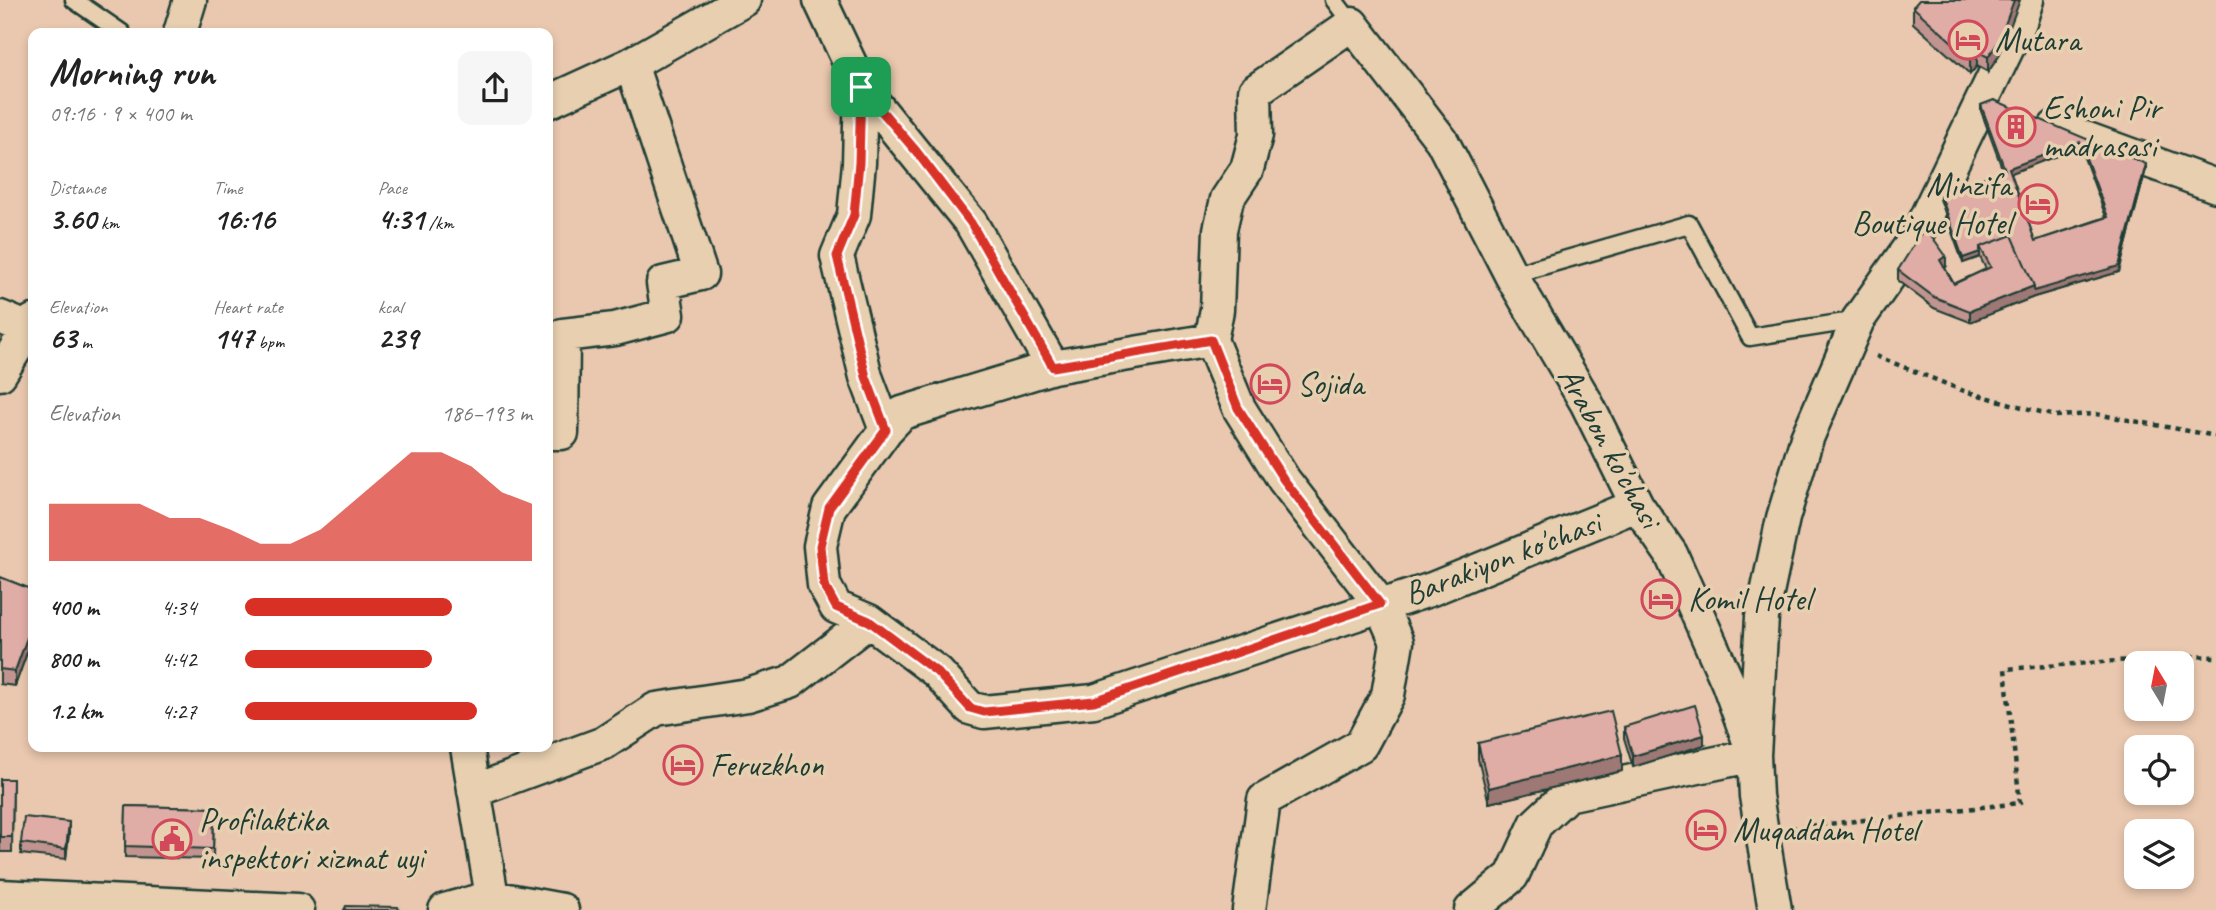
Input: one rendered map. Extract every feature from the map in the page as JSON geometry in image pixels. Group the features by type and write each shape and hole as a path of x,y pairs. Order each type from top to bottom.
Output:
{"street":[{"path":"182,28 190,0"},
{"path":"553,100 631,64 744,0"},
{"path":"820,0 861,87 916,151 971,223 1053,367"},
{"path":"1471,910 1512,876 1536,824 1567,795 1754,755 1762,617 1780,530 1807,438 1853,332 2006,107 2020,22 2027,0"},
{"path":"1249,910 1264,800 1361,745 1388,695 1397,642 1380,604 1278,470 1238,408 1211,340 1217,310 1220,230 1227,199 1247,169 1256,135 1255,92 1343,12"},
{"name":"Arabon ko'chasi","path":"1343,12 1441,141 1511,275 1586,402 1637,505 1671,554 1728,683 1754,755 1775,910"},
{"path":"553,433 562,433 563,335 615,329 668,315 663,283 701,274 631,64"},
{"path":"861,87 859,163 854,215 837,256 866,377 886,430"},
{"path":"2006,107 2216,186"},
{"path":"0,317 28,324"},
{"path":"0,374 28,330"},
{"name":"Barakiyon ko'chasi","path":"1211,340 1053,367 902,413 886,430 829,508 820,546 824,585 836,607 869,621 937,672 970,708 984,712 1094,701 1380,604 1432,589 1637,505"},
{"path":"474,791 604,743 656,709 748,695 790,682 869,621"},
{"path":"468,752 492,897"},
{"path":"0,896 298,910"},
{"path":"446,910 492,897 562,910"}],"lane":[{"path":"74,0 115,28"},
{"path":"1511,275 1689,225 1750,337 1853,332"}],"path":[{"path":"1853,332 1964,391 2055,416 2096,414 2216,436"},
{"path":"1763,831 2020,803 2005,669 2186,656 2216,657"}],"building":[{"name":"Mutara","path":"1919,0 2014,0 1999,41 1988,57 1977,51 1970,58 1913,7"},
{"path":"1994,100 2146,164 2119,266 2034,291 2012,235 1980,247 1980,252 1963,258 1940,193 2005,170 1981,105","holes":["2080,142 2108,217 2035,241 2009,168"]},
{"path":"1925,227 1946,256 1940,260 1954,284 1991,267 1980,247 2012,235 2034,286 1970,311 1934,297 1898,270"},
{"path":"0,577 28,588 28,635 15,671 0,669"},
{"path":"1695,705 1704,735 1633,756 1624,727"},
{"path":"1611,711 1622,755 1489,788 1478,743"},
{"path":"0,779 13,779 12,837 0,837"},
{"path":"126,806 214,808 213,849 125,846"},
{"path":"24,817 69,822 66,849 21,843"},
{"path":"346,906 398,907 399,910 344,910"}],"place":[{"name":"Mutara","path":"1968,40"},
{"name":"Eshoni Pir madrasasi","path":"2016,127"},
{"name":"Minzifa Boutique Hotel","path":"2038,204"},
{"name":"Sojida","path":"1270,384"},
{"name":"Komil Hotel","path":"1661,599"},
{"name":"Feruzkhon","path":"683,765"},
{"name":"Muqaddam Hotel","path":"1706,830"},
{"name":"Profilaktika inspektori xizmat uyi","path":"172,839"}],"route":[{"path":"861,87 916,151 971,223 1053,367 1211,340 1238,408 1284,480 1380,604 1094,701 984,712 970,708 937,672 869,621 836,607 824,585 820,546 829,508 886,430 866,377 837,256 854,215 859,163 861,87"}]}
